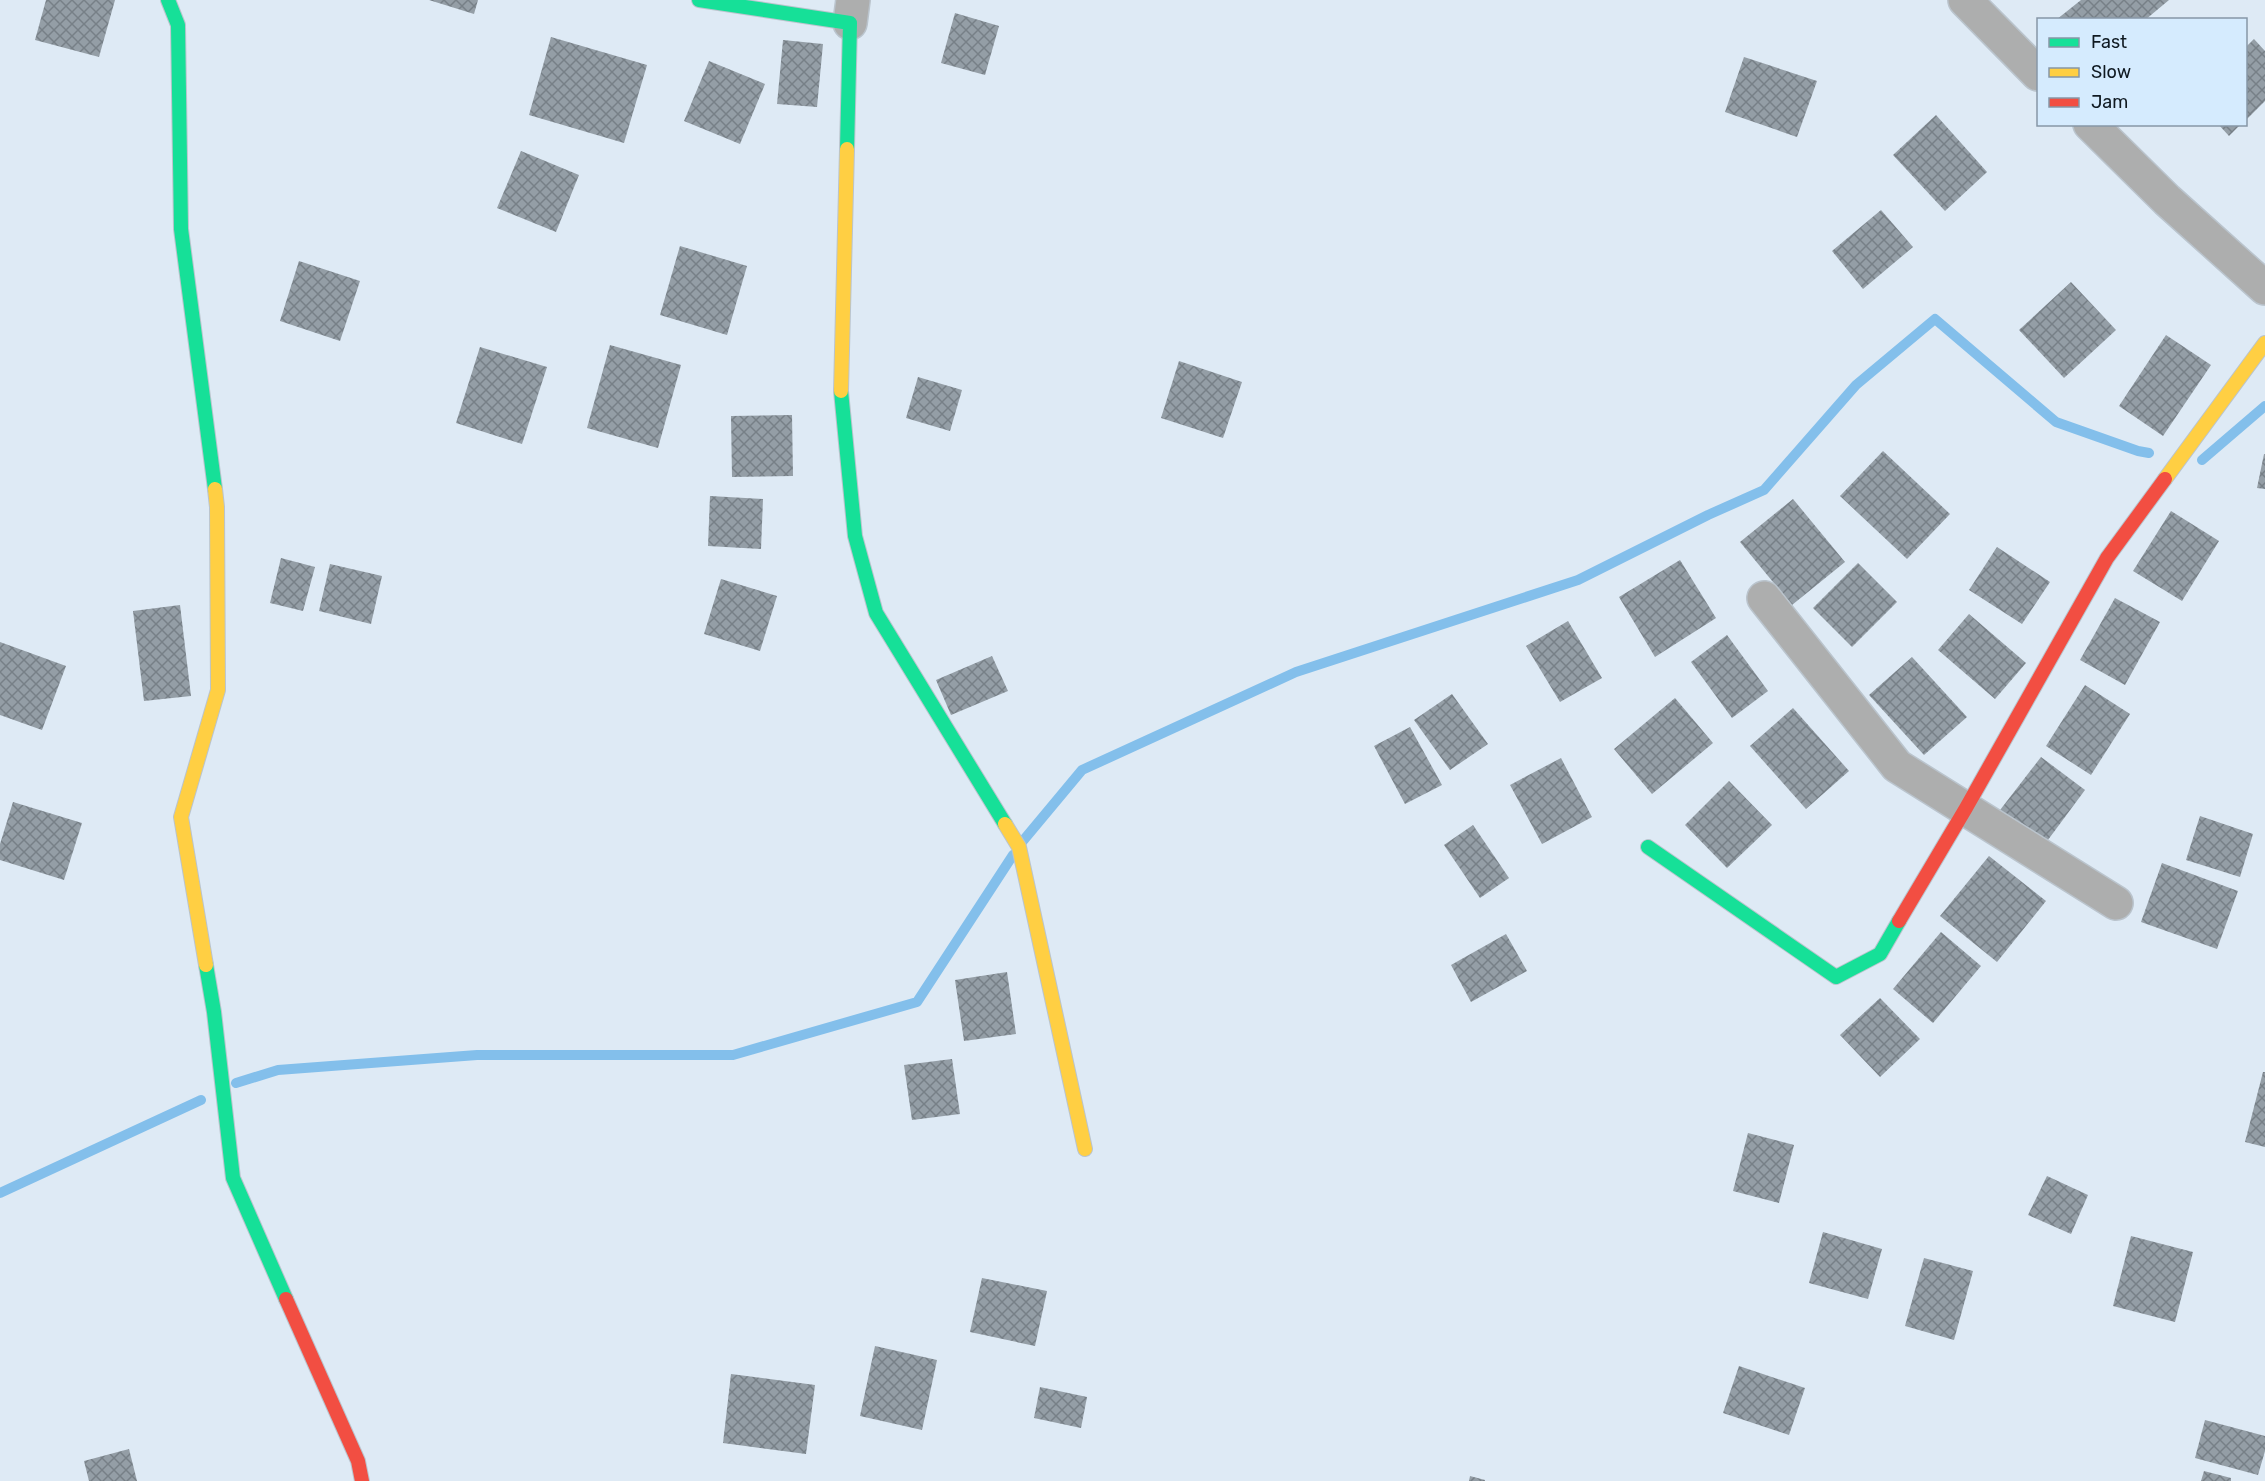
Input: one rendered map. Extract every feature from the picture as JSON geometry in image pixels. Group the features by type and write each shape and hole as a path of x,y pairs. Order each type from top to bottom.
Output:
{"street":[{"path":"168,0 178,25 180,229 217,507 218,690 181,817 214,1012 233,1178 358,1461 362,1481"},
{"path":"699,0 851,12 840,386 855,536 876,612 1019,847 1085,1149"},
{"path":"1965,0 2037,73"},
{"path":"2092,126 2167,200 2265,288"},
{"path":"1648,847 1836,977 1880,954 1966,808 2107,558 2265,343"},
{"path":"1764,598 1897,766 2116,903"}],"building":[{"path":"46,0 115,0 99,57 35,40"},
{"path":"429,0 478,0 474,14"},
{"path":"2081,0 2169,0 2147,18 2058,18"},
{"path":"955,13 999,26 985,75 941,63"},
{"path":"551,37 647,65 624,143 529,115"},
{"path":"2254,39 2265,51 2265,101 2247,119 2247,46"},
{"path":"783,40 823,44 817,107 777,104"},
{"path":"1744,57 1817,81 1797,137 1725,112"},
{"path":"709,61 765,84 740,144 684,121"},
{"path":"1936,115 1987,172 1945,211 1893,155"},
{"path":"2220,126 2239,126 2229,136"},
{"path":"521,151 579,175 556,232 497,208"},
{"path":"1881,210 1913,247 1863,289 1832,251"},
{"path":"680,246 747,266 727,335 660,315"},
{"path":"299,261 360,281 340,341 280,321"},
{"path":"2071,282 2116,330 2064,378 2019,330"},
{"path":"2166,335 2211,365 2163,436 2119,406"},
{"path":"610,345 681,365 658,448 587,428"},
{"path":"480,347 547,367 522,444 456,423"},
{"path":"1179,361 1242,382 1223,438 1161,418"},
{"path":"918,377 962,390 950,431 906,418"},
{"path":"792,415 793,476 732,477 731,416"},
{"path":"1883,451 1950,514 1907,559 1840,496"},
{"path":"2265,454 2265,489 2257,488"},
{"path":"710,496 763,499 761,549 708,546"},
{"path":"1793,499 1845,562 1792,605 1740,542"},
{"path":"2171,511 2219,541 2182,601 2133,571"},
{"path":"1997,547 2050,582 2022,624 1969,590"},
{"path":"281,558 315,567 303,611 270,603"},
{"path":"1680,560 1716,618 1655,657 1619,597"},
{"path":"1858,563 1897,602 1852,647 1813,608"},
{"path":"330,564 382,576 371,624 319,611"},
{"path":"721,579 777,596 760,651 704,634"},
{"path":"2115,598 2160,622 2125,685 2080,660"},
{"path":"180,605 191,696 144,701 133,611"},
{"path":"1969,614 2026,663 1995,699 1938,650"},
{"path":"1568,621 1602,678 1560,702 1526,646"},
{"path":"1727,635 1768,691 1732,718 1691,662"},
{"path":"0,642 66,666 42,730 0,715"},
{"path":"992,656 1008,691 951,715 936,680"},
{"path":"1912,657 1967,717 1924,755 1869,695"},
{"path":"2085,685 2130,714 2091,775 2046,746"},
{"path":"1452,694 1488,744 1450,770 1414,720"},
{"path":"1675,698 1713,743 1652,794 1614,749"},
{"path":"1793,708 1849,771 1806,809 1750,746"},
{"path":"1410,727 1442,785 1405,804 1374,746"},
{"path":"2041,757 2085,790 2042,848 1997,814"},
{"path":"1561,758 1592,817 1542,844 1510,785"},
{"path":"1729,781 1772,825 1727,868 1685,825"},
{"path":"13,802 82,823 64,880 0,860 0,844"},
{"path":"2200,816 2253,834 2240,877 2186,860"},
{"path":"1473,825 1509,878 1480,898 1444,845"},
{"path":"1989,856 2046,901 1997,962 1940,916"},
{"path":"2162,863 2238,891 2217,949 2141,922"},
{"path":"1941,932 1981,966 1933,1023 1893,989"},
{"path":"1506,934 1527,971 1471,1002 1451,965"},
{"path":"1007,972 1016,1034 964,1041 955,980"},
{"path":"1880,998 1920,1039 1880,1077 1840,1035"},
{"path":"952,1059 960,1114 912,1120 904,1065"},
{"path":"2263,1072 2265,1072 2265,1147 2245,1142"},
{"path":"1748,1133 1794,1145 1779,1203 1733,1191"},
{"path":"2047,1176 2088,1195 2071,1234 2028,1215"},
{"path":"1823,1232 1882,1249 1868,1299 1809,1283"},
{"path":"2131,1236 2193,1252 2175,1322 2113,1306"},
{"path":"1924,1258 1973,1271 1954,1340 1905,1326"},
{"path":"982,1278 1047,1291 1035,1346 970,1332"},
{"path":"875,1346 937,1360 922,1430 860,1416"},
{"path":"1739,1366 1805,1388 1789,1435 1723,1413"},
{"path":"731,1374 815,1385 806,1454 723,1443"},
{"path":"1040,1387 1087,1397 1081,1428 1034,1418"},
{"path":"2205,1420 2265,1436 2265,1451 2258,1475 2195,1458"},
{"path":"129,1449 137,1481 89,1481 84,1461"},
{"path":"2204,1471 2231,1478 2231,1481 2201,1481"},
{"path":"1470,1476 1485,1480 1485,1481 1469,1481"}],"waterway":[{"path":"1022,842 1082,770 1296,672 1578,580 1708,515 1764,490 1856,385 1935,319 2056,422 2149,453"},
{"path":"2202,460 2265,406"},
{"path":"236,1083 278,1070 477,1055 733,1055 917,1002 1013,855"},
{"path":"0,1193 201,1100"}],"traffic: fast":[{"path":"168,0 178,25 181,229 215,489"},
{"path":"699,0 850,23 847,149"},
{"path":"841,391 855,536 876,613 1005,824"},
{"path":"1648,847 1836,977 1880,954 1899,921"},
{"path":"206,965 214,1012 233,1178 286,1299"}],"traffic: slow":[{"path":"841,391 847,149"},
{"path":"2165,479 2265,343"},
{"path":"206,965 181,817 218,690 215,489"},
{"path":"1005,824 1019,847 1085,1149"}],"traffic: jam":[{"path":"1899,921 1966,808 2107,558 2165,479"},
{"path":"286,1299 358,1461 362,1481"}]}
